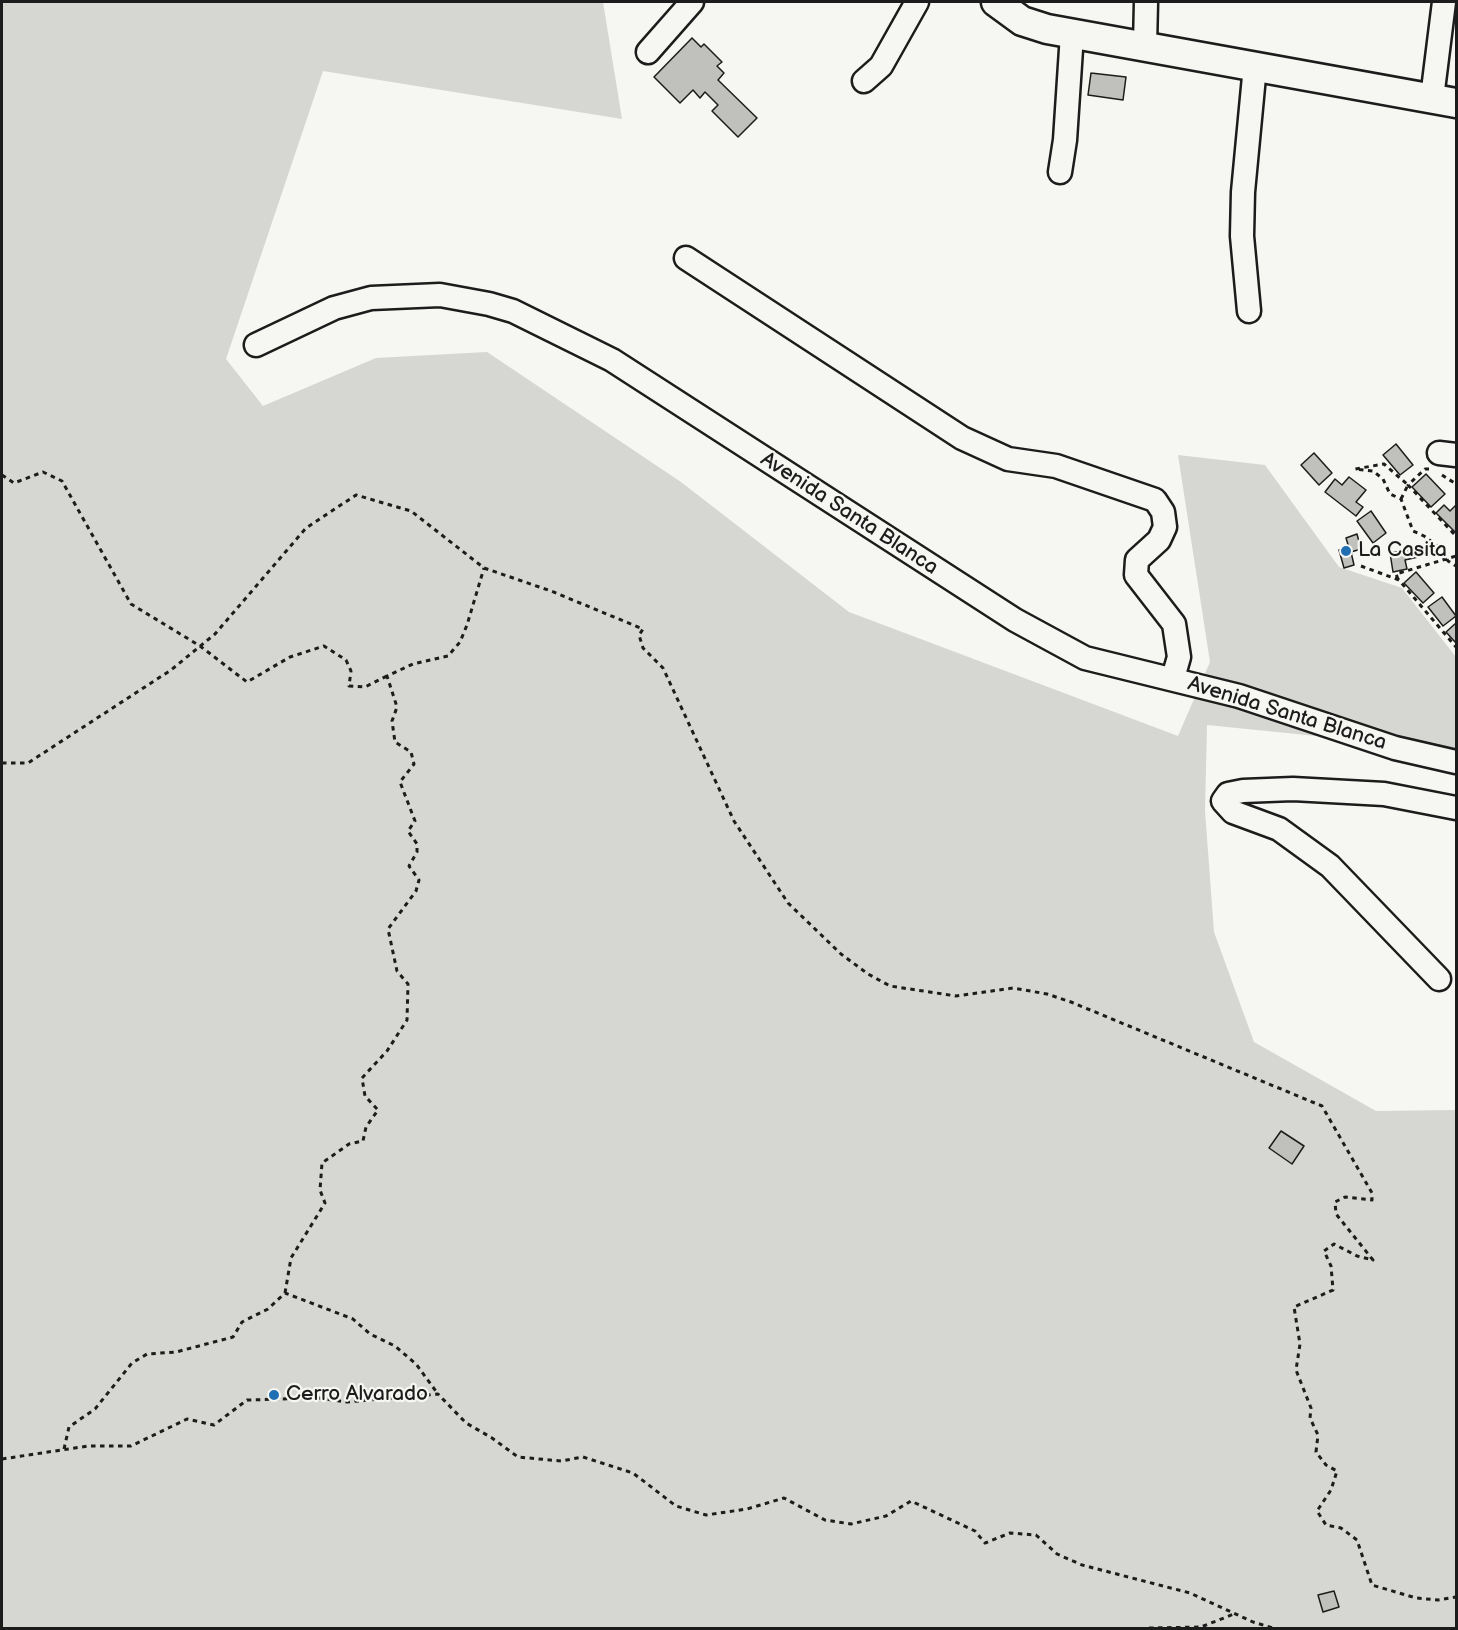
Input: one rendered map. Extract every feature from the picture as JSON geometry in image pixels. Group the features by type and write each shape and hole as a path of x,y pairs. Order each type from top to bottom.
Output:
{"main road":[{"path":"996,2 1022,21 1072,34 1444,101"}],"street":[{"path":"648,52 693,2"},
{"path":"864,81 881,66 917,2"},
{"path":"1145,46 1146,2"},
{"path":"1444,2 1444,101"},
{"path":"1060,172 1065,140 1072,34"},
{"path":"1249,311 1242,214 1255,66"},
{"path":"686,258 962,438 1008,459 1056,466 1155,500 1163,512 1165,526 1159,540 1137,560 1136,575 1174,624 1179,657 1173,678"},
{"name":"Avenida Santa Blanca","path":"256,345 334,308 381,297 440,295 489,303 513,311 612,360 1015,620 1085,658 1239,696 1395,748 1456,762"},
{"path":"1440,979 1330,867 1279,829 1233,812 1223,801 1228,794 1243,791 1293,789 1384,794 1456,808"}],"path":[{"path":"1456,484 1442,463 1425,469 1408,485 1401,498 1413,531 1439,547 1448,561 1456,566"},
{"path":"1401,498 1390,494 1383,479 1373,471 1355,469 1384,464 1408,485 1456,536"},
{"path":"2,475 14,483 43,472 62,481 131,604 200,646 247,682 290,657 324,646 346,660 351,671 349,686 365,687 413,664 448,656 460,642 467,625 484,568"},
{"path":"2,763 28,763 171,670 215,634 306,528 356,495 411,511 484,568 551,591 643,629 639,635 643,648 663,669 734,821 788,903 841,954 868,974 890,986 956,996 1013,988 1055,996 1322,1106 1372,1193 1372,1200 1345,1197 1335,1202 1336,1214 1373,1260 1357,1256 1334,1244 1324,1251 1330,1266 1333,1290 1294,1307 1300,1344 1296,1370 1311,1408 1310,1418 1317,1435 1316,1452 1326,1465 1337,1471 1331,1490 1317,1511 1326,1525 1341,1528 1357,1540 1372,1585 1416,1598 1438,1600 1456,1597"},
{"path":"1456,556 1448,561 1395,574 1456,646"},
{"path":"1361,566 1399,580"},
{"path":"64,1449 69,1427 95,1409 132,1363 147,1354 176,1352 233,1337 242,1322 268,1309 285,1293 291,1258 325,1203 320,1190 322,1163 349,1144 363,1141 366,1127 378,1110 365,1096 362,1078 387,1052 407,1020 408,984 397,971 388,929 416,891 419,880 409,866 417,852 417,844 408,831 415,820 400,782 414,764 411,752 396,742 392,721 398,707 387,676"},
{"path":"285,1293 353,1319 370,1334 395,1346 416,1364 438,1394 466,1423 518,1457 561,1461 583,1457 633,1473 676,1506 706,1515 747,1509 784,1498 825,1520 851,1524 886,1516 910,1502 975,1531 985,1543 1010,1533 1036,1535 1057,1554 1082,1565 1190,1593 1273,1629"},
{"path":"2,1459 64,1449 131,1446 187,1419 214,1425 247,1400 318,1398 347,1402 438,1394"},
{"path":"1149,1629 1201,1627 1235,1614"}],"shaded area":[{"path":"2,2 603,2 622,119 323,71 226,359 263,406 376,358 487,352 681,482 849,612 1178,736 1210,662 1178,455 1265,465 1339,567 1402,588 1456,657 1456,750 1207,725 1205,811 1214,932 1254,1042 1376,1111 1456,1110 1456,1628 2,1628"}],"building":[{"path":"692,38 701,47 704,44 722,62 717,66 724,73 718,80 757,118 738,137 712,111 718,105 705,92 700,98 693,90 680,103 654,77"},
{"path":"1091,73 1126,77 1123,100 1088,95"},
{"path":"1396,444 1413,465 1400,475 1383,455"},
{"path":"1314,453 1332,473 1319,485 1301,465"},
{"path":"1426,474 1445,494 1431,507 1412,487"},
{"path":"1349,477 1366,490 1356,502 1363,507 1356,516 1325,492 1335,479 1342,485"},
{"path":"1444,505 1450,511 1456,505 1456,533 1436,513"},
{"path":"1371,511 1386,533 1373,543 1357,521"},
{"name":"La Casita","path":"1357,534 1361,549 1351,552 1354,565 1344,568 1339,550 1349,548 1346,538"},
{"path":"1417,548 1418,557 1405,560 1407,569 1393,572 1390,553"},
{"path":"1416,572 1434,593 1423,603 1404,583"},
{"path":"1442,597 1456,616 1443,626 1428,607"},
{"path":"1456,623 1456,643 1446,632"},
{"path":"1281,1131 1304,1146 1292,1164 1269,1148"},
{"path":"1334,1591 1339,1607 1323,1612 1318,1595"}],"place":[{"name":"La Casita","path":"1346,551"},
{"name":"Cerro Alvarado","path":"274,1395"}]}
